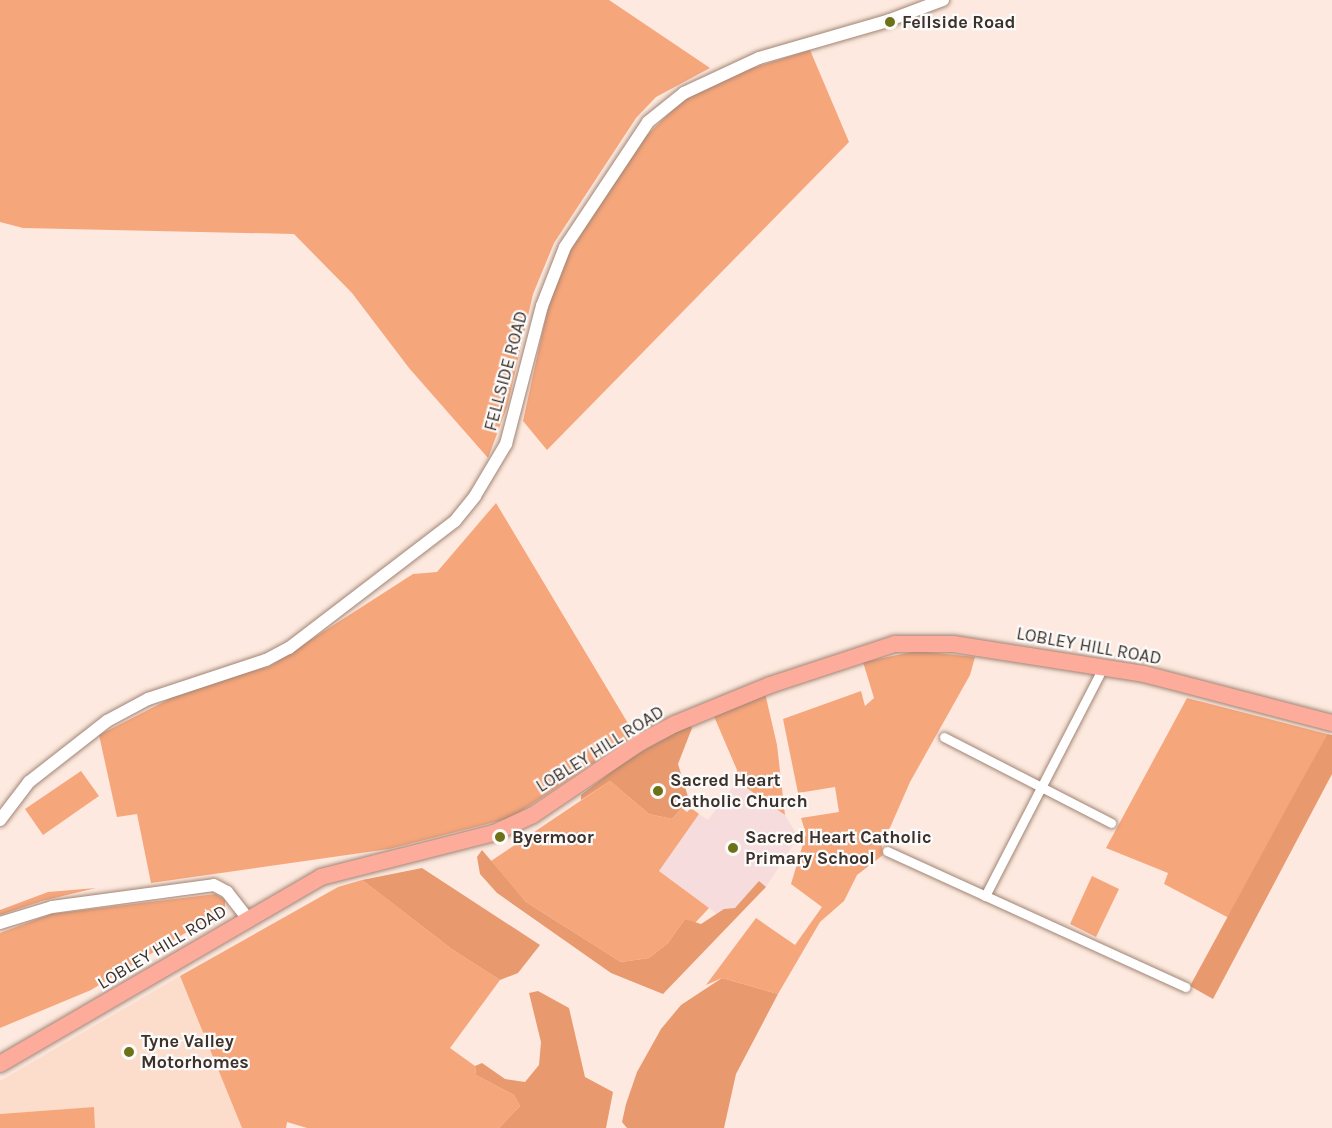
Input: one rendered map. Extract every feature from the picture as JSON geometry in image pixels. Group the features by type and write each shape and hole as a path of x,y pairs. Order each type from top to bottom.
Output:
{"highway":[{"name":"LOBLEY HILL ROAD","path":"0,1064 247,918 321,877 349,867 465,842 515,825 675,724 770,685 868,651 905,643 934,643 1103,667 1188,684 1332,723"}],"street":[{"name":"FELLSIDE ROAD","path":"0,820 29,782 107,721 148,699 266,660 289,648 454,522 475,496 506,444 542,306 565,247 648,122 684,93 759,58 887,21 944,0"},
{"path":"985,896 1103,667"},
{"path":"944,737 1111,823"},
{"path":"887,851 1186,987"},
{"path":"0,923 52,907 214,885 227,892 247,918"}],"shaded area":[{"path":"0,0 609,0 710,68 656,97 636,118 554,243 533,294 507,407 488,458 409,368 352,293 294,234 23,228 0,222"},
{"path":"810,50 849,142 547,450 523,421 546,316 561,267 581,230 645,137 682,101 749,69"},
{"path":"496,503 635,735 511,818 389,849 151,883 137,814 117,817 99,735 187,690 270,666 413,574 437,572"},
{"path":"917,651 975,657 970,675 910,782 882,846 883,855 857,875 844,901 820,922 778,994 722,978 706,985 756,918 795,945 822,907 791,884 806,834 801,818 839,812 835,787 798,793 783,719 861,691 865,706 874,698 863,662"},
{"path":"765,693 777,745 785,815 737,781 737,770 713,714"},
{"path":"1187,698 1327,734 1229,918 1164,884 1168,873 1106,848"},
{"path":"690,724 692,728 678,764 689,800 672,819 649,814 610,781 581,800 581,795 627,760"},
{"path":"1327,734 1332,735 1332,774 1213,999 1190,986"},
{"path":"81,771 99,796 43,835 25,809"},
{"path":"610,781 649,814 672,819 682,808 687,812 691,808 699,814 659,871 709,908 695,923 685,919 668,943 649,958 621,962 526,902 491,861"},
{"name":"Sacred Heart Catholic Primary School","path":"737,781 785,815 796,833 795,842 766,887 759,881 735,909 717,914 659,871 699,814 708,820"},
{"path":"482,850 526,902 621,962 649,958 668,943 685,919 701,924 724,909 735,908 759,881 766,887 663,994 611,973 497,893 480,874 477,857"},
{"path":"422,868 540,945 518,973 500,980 453,950 362,880"},
{"path":"1092,876 1119,889 1096,937 1070,924"},
{"path":"362,880 453,950 500,980 450,1048 475,1066 476,1075 514,1095 520,1106 499,1128 307,1128 287,1122 286,1128 242,1128 180,976 338,887"},
{"path":"96,888 42,901 0,915 0,910 48,892"},
{"path":"216,894 225,900 225,909 91,990 0,1028 0,933 51,914"},
{"name":"Tyne Valley Motorhomes","path":"180,976 242,1128 95,1128 94,1107 0,1114 0,1081"},
{"path":"722,978 778,994 736,1074 724,1128 627,1128 622,1122 626,1104 637,1072 661,1029 681,1005"},
{"path":"538,991 569,1008 585,1077 613,1092 606,1128 499,1128 520,1106 514,1095 476,1075 475,1066 482,1063 505,1079 525,1082 539,1065 541,1042 529,993"},
{"path":"94,1107 95,1128 0,1128 0,1114"}],"place":[{"name":"Fellside Road","path":"890,22"},
{"name":"Sacred Heart Catholic Church","path":"658,791"},
{"name":"Byermoor","path":"500,837"},
{"name":"Sacred Heart Catholic Primary School","path":"733,848"},
{"name":"Tyne Valley Motorhomes","path":"129,1052"}]}
